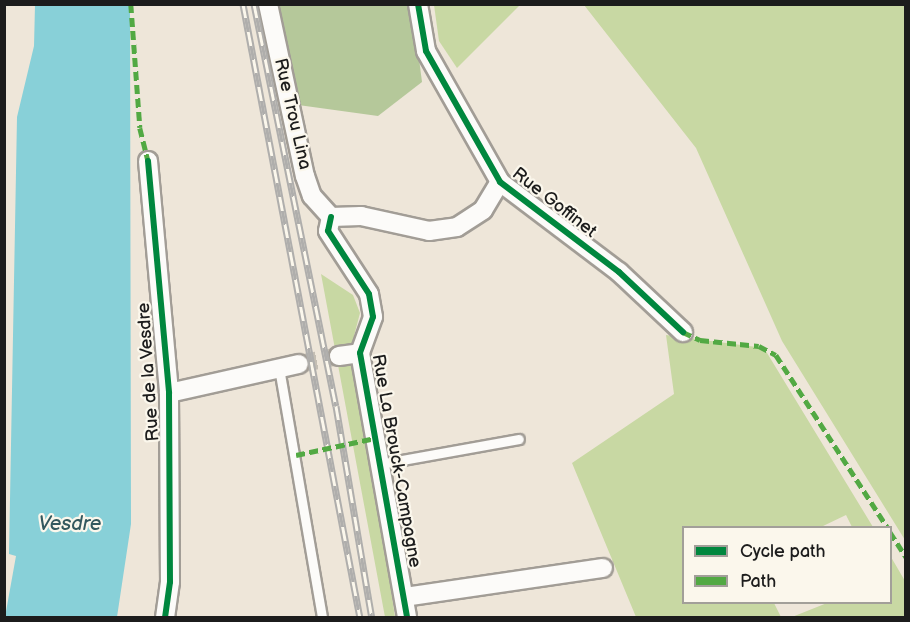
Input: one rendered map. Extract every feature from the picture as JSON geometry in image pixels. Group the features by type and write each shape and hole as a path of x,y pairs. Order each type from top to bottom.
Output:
{"street":[{"name":"Rue Trou Lina","path":"268,4 305,176 312,196 331,217"},
{"name":"Rue Goffinet","path":"418,4 426,51 500,182 619,272 683,332"},
{"name":"Rue de la Vesdre","path":"148,160 169,393 170,582 165,618"},
{"name":"Rue Goffinet","path":"331,217 361,216 429,231 457,226 483,210 500,182"},
{"name":"Rue La Brouck-Campagne","path":"331,217 328,231 336,250 369,294 373,317 360,353 407,618"},
{"path":"339,357 360,353"},
{"name":"Rue de la Vesdre","path":"169,393 299,364"},
{"path":"404,597 603,568"}],"lane":[{"path":"279,368 322,618"},
{"path":"380,464 519,439"}],"green space":[{"path":"434,4 520,5 457,68 439,41"},
{"path":"269,5 412,5 422,82 378,116 291,104"},
{"path":"584,5 905,5 905,540 782,341 696,148"},
{"path":"321,274 353,295 360,313 354,336 395,617 385,617"},
{"path":"666,335 764,348 872,526 852,526 846,515 823,526 682,526 682,604 774,604 781,617 636,617 572,463 674,394"},
{"path":"892,559 905,581 905,617 792,617 824,604 892,604"}],"water":[{"name":"Vesdre","path":"35,5 130,5 131,524 117,617 5,617 16,556 9,554 17,117 34,46"}],"tunnel":[{"path":"299,364 339,356"}],"railway":[{"path":"243,4 360,618"},
{"path":"254,4 336,406 372,618"}],"marked path":[{"path":"131,4 140,128 148,161"},
{"path":"683,332 700,340 759,346 776,355 887,526"},
{"path":"296,455 375,438"},
{"path":"892,535 906,557"}],"cycle path":[{"path":"418,4 426,51 500,182 619,272 683,332"},
{"path":"148,161 169,393 170,582 165,618"},
{"path":"331,217 328,231 369,294 373,317 360,353 407,618"}]}
